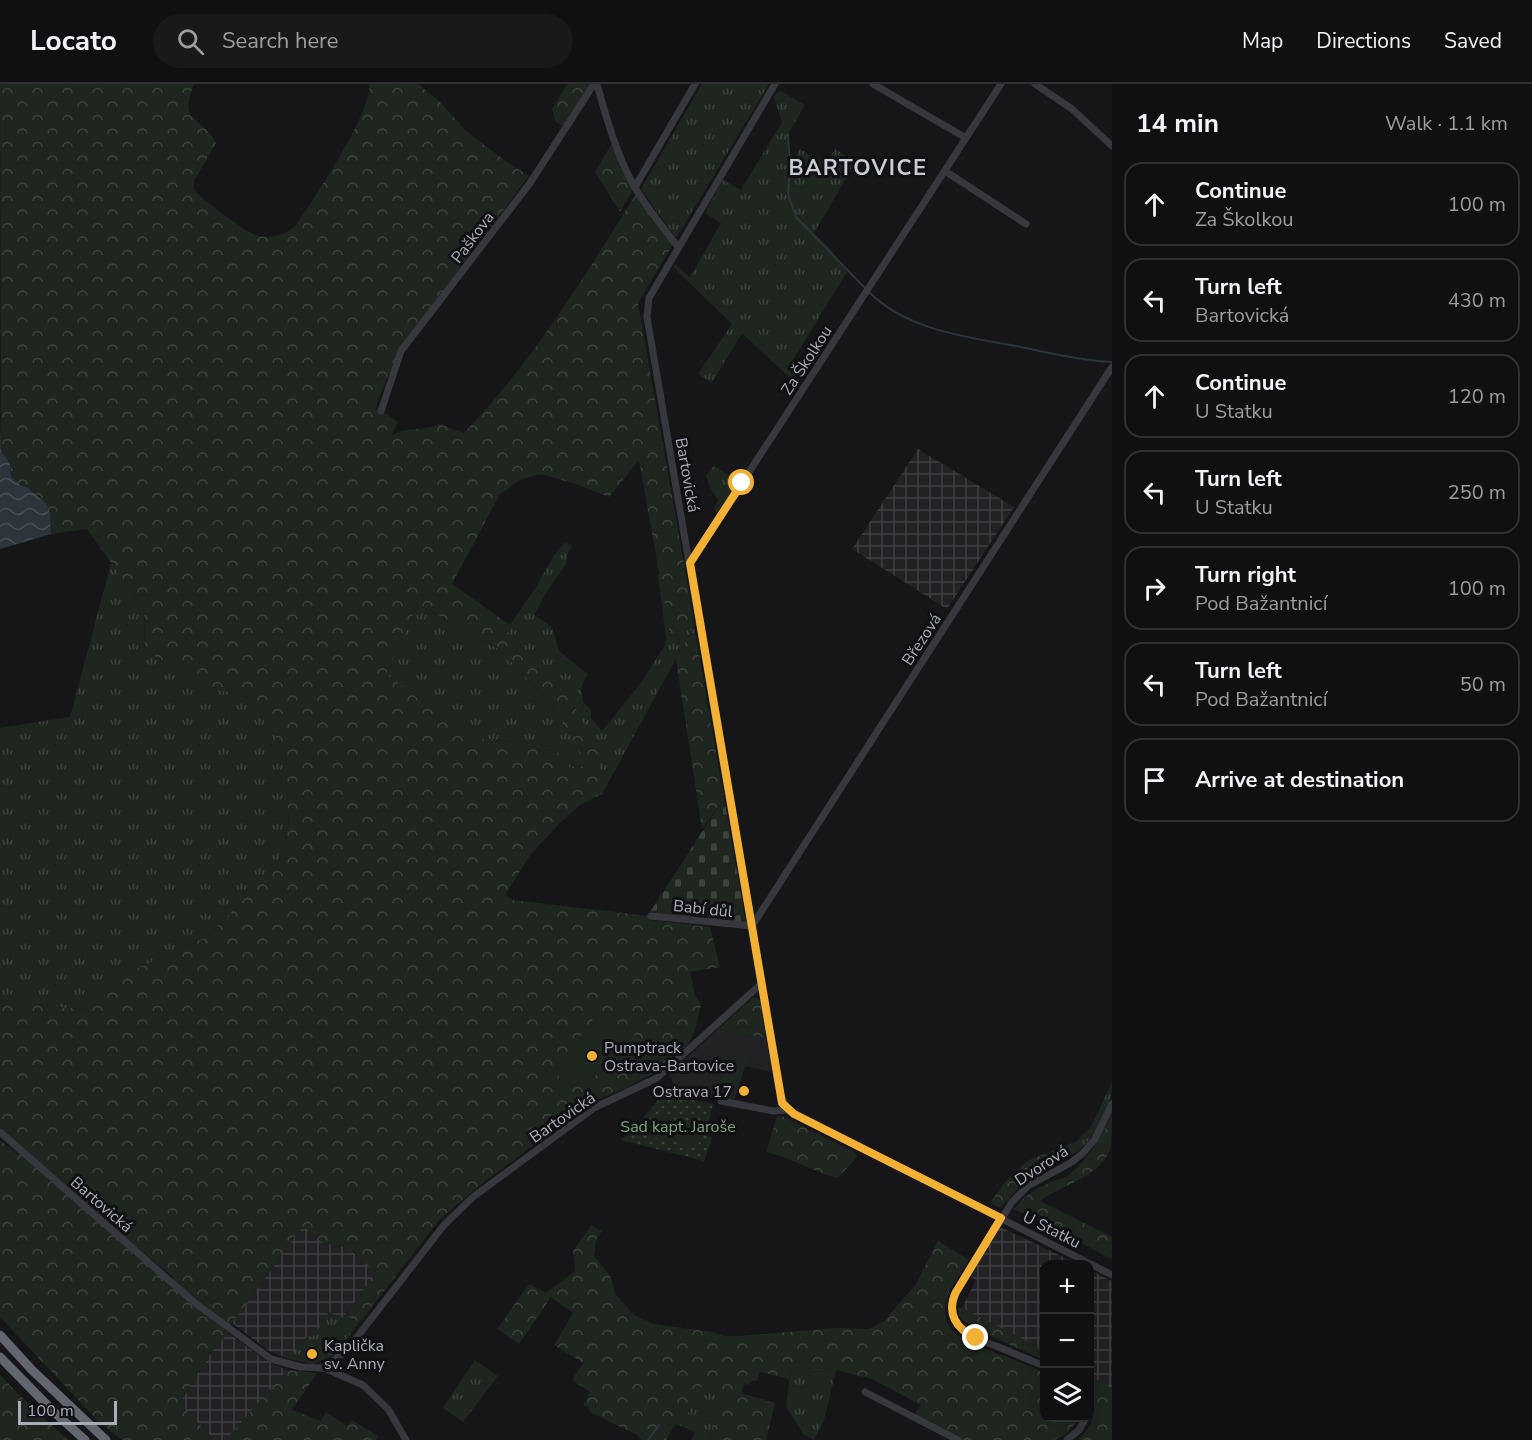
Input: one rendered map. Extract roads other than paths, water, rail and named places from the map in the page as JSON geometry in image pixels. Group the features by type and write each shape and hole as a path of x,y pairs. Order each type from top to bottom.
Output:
{"highway":[{"path":"0,1335 32,1370 106,1440"},
{"path":"0,1357 85,1440"}],"street":[{"name":"Paškova","path":"596,84 610,134 635,187 678,247"},
{"name":"Paškova","path":"381,411 401,351 530,183 596,84"},
{"path":"635,187 695,84"},
{"name":"Bartovická","path":"0,1132 205,1310 271,1359 301,1367 324,1368 347,1350 444,1225 473,1197 594,1108 657,1078 761,984 647,317 649,298 775,84"},
{"path":"873,84 966,138"},
{"name":"Za Školkou","path":"690,563 1001,84"},
{"path":"1035,84 1072,109 1112,146"},
{"path":"945,171 1026,224"},
{"name":"Březová","path":"752,926 1112,368"},
{"name":"Babí důl","path":"651,916 752,926"},
{"path":"761,984 781,1096 788,1110"},
{"name":"U Statku","path":"721,1101 772,1111 788,1110 1112,1275"},
{"name":"Dvorová","path":"1040,1364 962,1330 953,1318 952,1303 956,1292 1001,1218 1021,1192 1037,1180 1072,1162 1088,1149 1112,1104"},
{"path":"324,1368 363,1385 388,1409 406,1440"},
{"path":"865,1392 958,1440"},
{"path":"1067,1440 1079,1430 1084,1422"}],"water":[{"path":"0,422 1,451 10,464 11,476 46,504 50,514 51,534 0,549"}],"waterway":[{"path":"788,134 790,166 788,194 796,217 865,288"},
{"path":"869,292 884,305 901,315 938,330 1064,356 1112,362"},
{"path":"648,1440 659,1425"}],"place":[{"name":"Pumptrack Ostrava-Bartovice","path":"592,1056"},
{"name":"Ostrava 17","path":"744,1091"},
{"name":"Kaplička sv. Anny","path":"312,1354"}],"district":[{"name":"BARTOVICE","path":"858,167"}],"park label":[{"name":"Sad kapt. Jaroše","path":"678,1126"}]}
